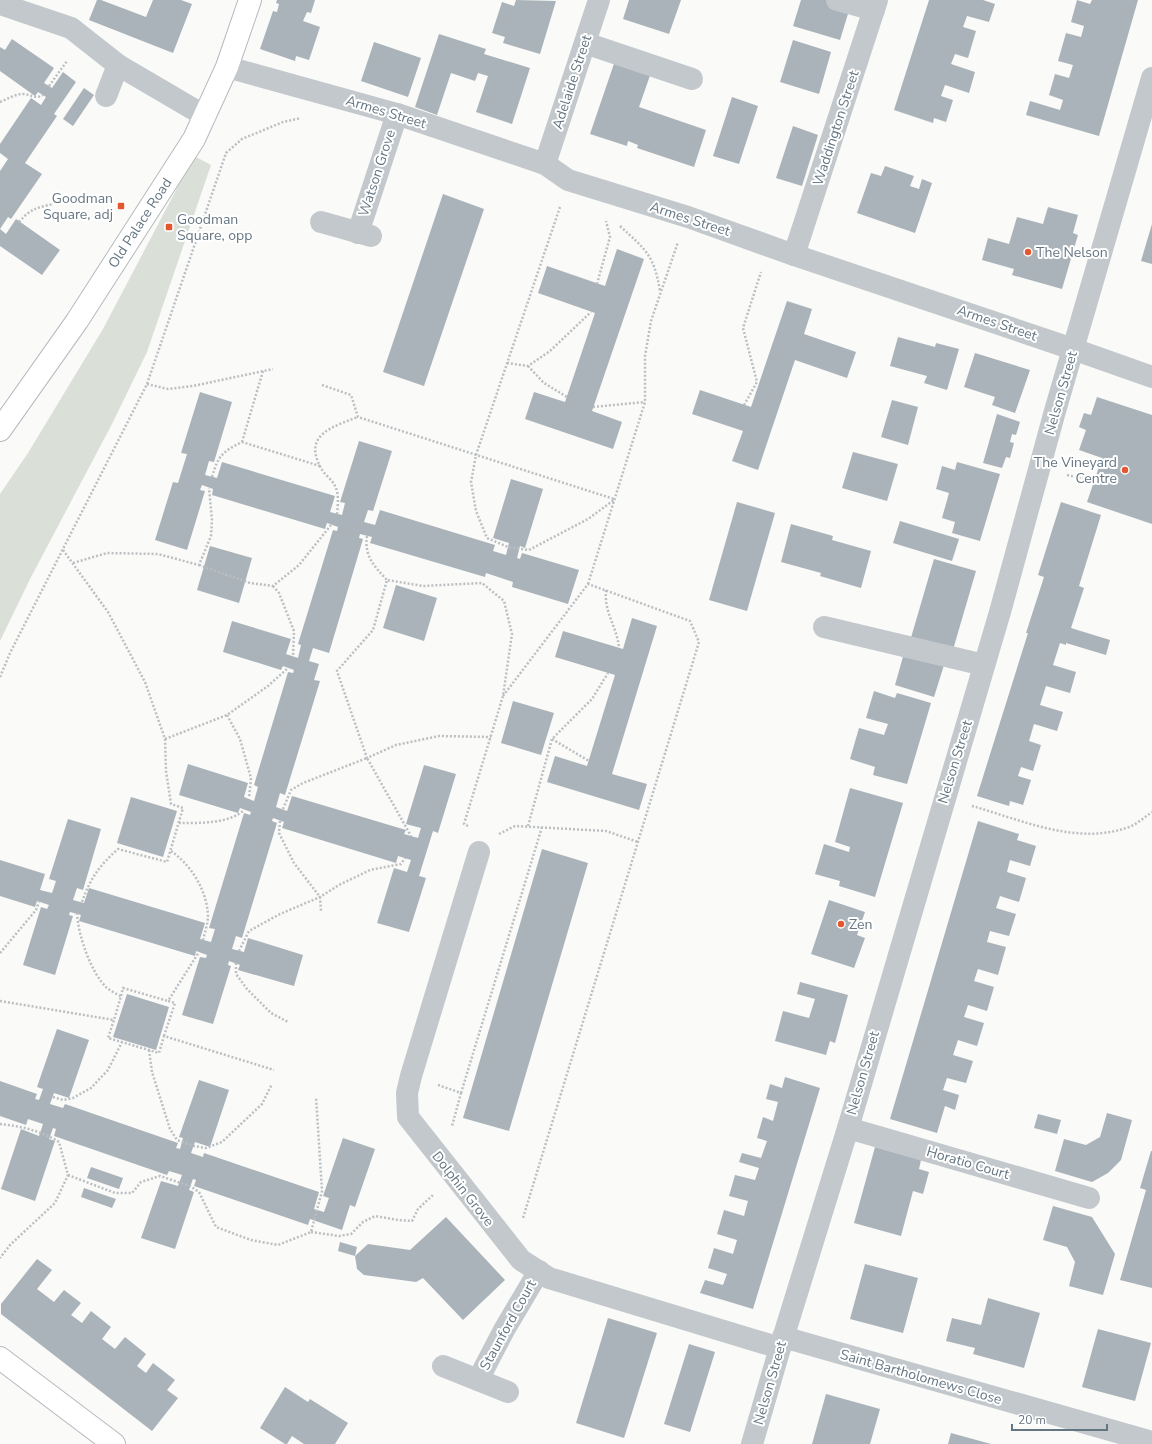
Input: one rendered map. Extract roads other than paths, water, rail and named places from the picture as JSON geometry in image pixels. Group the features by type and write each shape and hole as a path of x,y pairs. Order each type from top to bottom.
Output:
{"main road":[{"name":"Old Palace Road","path":"0,430 76,321 194,139 227,68 250,0"},
{"path":"0,1358 107,1442"}],"street":[{"name":"Adelaide Street","path":"544,164 598,0"},
{"path":"837,0 875,5"},
{"path":"0,4 71,28 118,65 205,116"},
{"name":"Waddington Street","path":"794,255 875,5"},
{"path":"585,43 692,79"},
{"path":"106,96 118,65"},
{"name":"Armes Street","path":"227,68 397,114 544,164 568,180 688,217 770,247 1073,349 1152,378"},
{"name":"Nelson Street","path":"752,1444 781,1342 848,1128 984,665 1073,349 1152,78"},
{"name":"Watson Grove","path":"321,222 365,235 397,114"},
{"path":"824,627 984,665"},
{"name":"Dolphin Grove","path":"484,846 411,1076 407,1093 408,1117 432,1150 513,1251 521,1260 549,1278 781,1342"},
{"name":"Horatio Court","path":"848,1128 1089,1198"},
{"name":"Staunford Court","path":"478,1380 504,1330 539,1271"},
{"name":"Saint Bartholomews Close","path":"781,1342 1152,1442"},
{"name":"Staunford Court","path":"444,1366 508,1392"}],"place":[{"name":"Goodman Square, adj","path":"121,206"},
{"name":"Goodman Square, opp","path":"169,227"},
{"name":"The Nelson","path":"1028,252"},
{"name":"The Vineyard Centre","path":"1125,470"},
{"name":"Zen","path":"841,924"}]}
